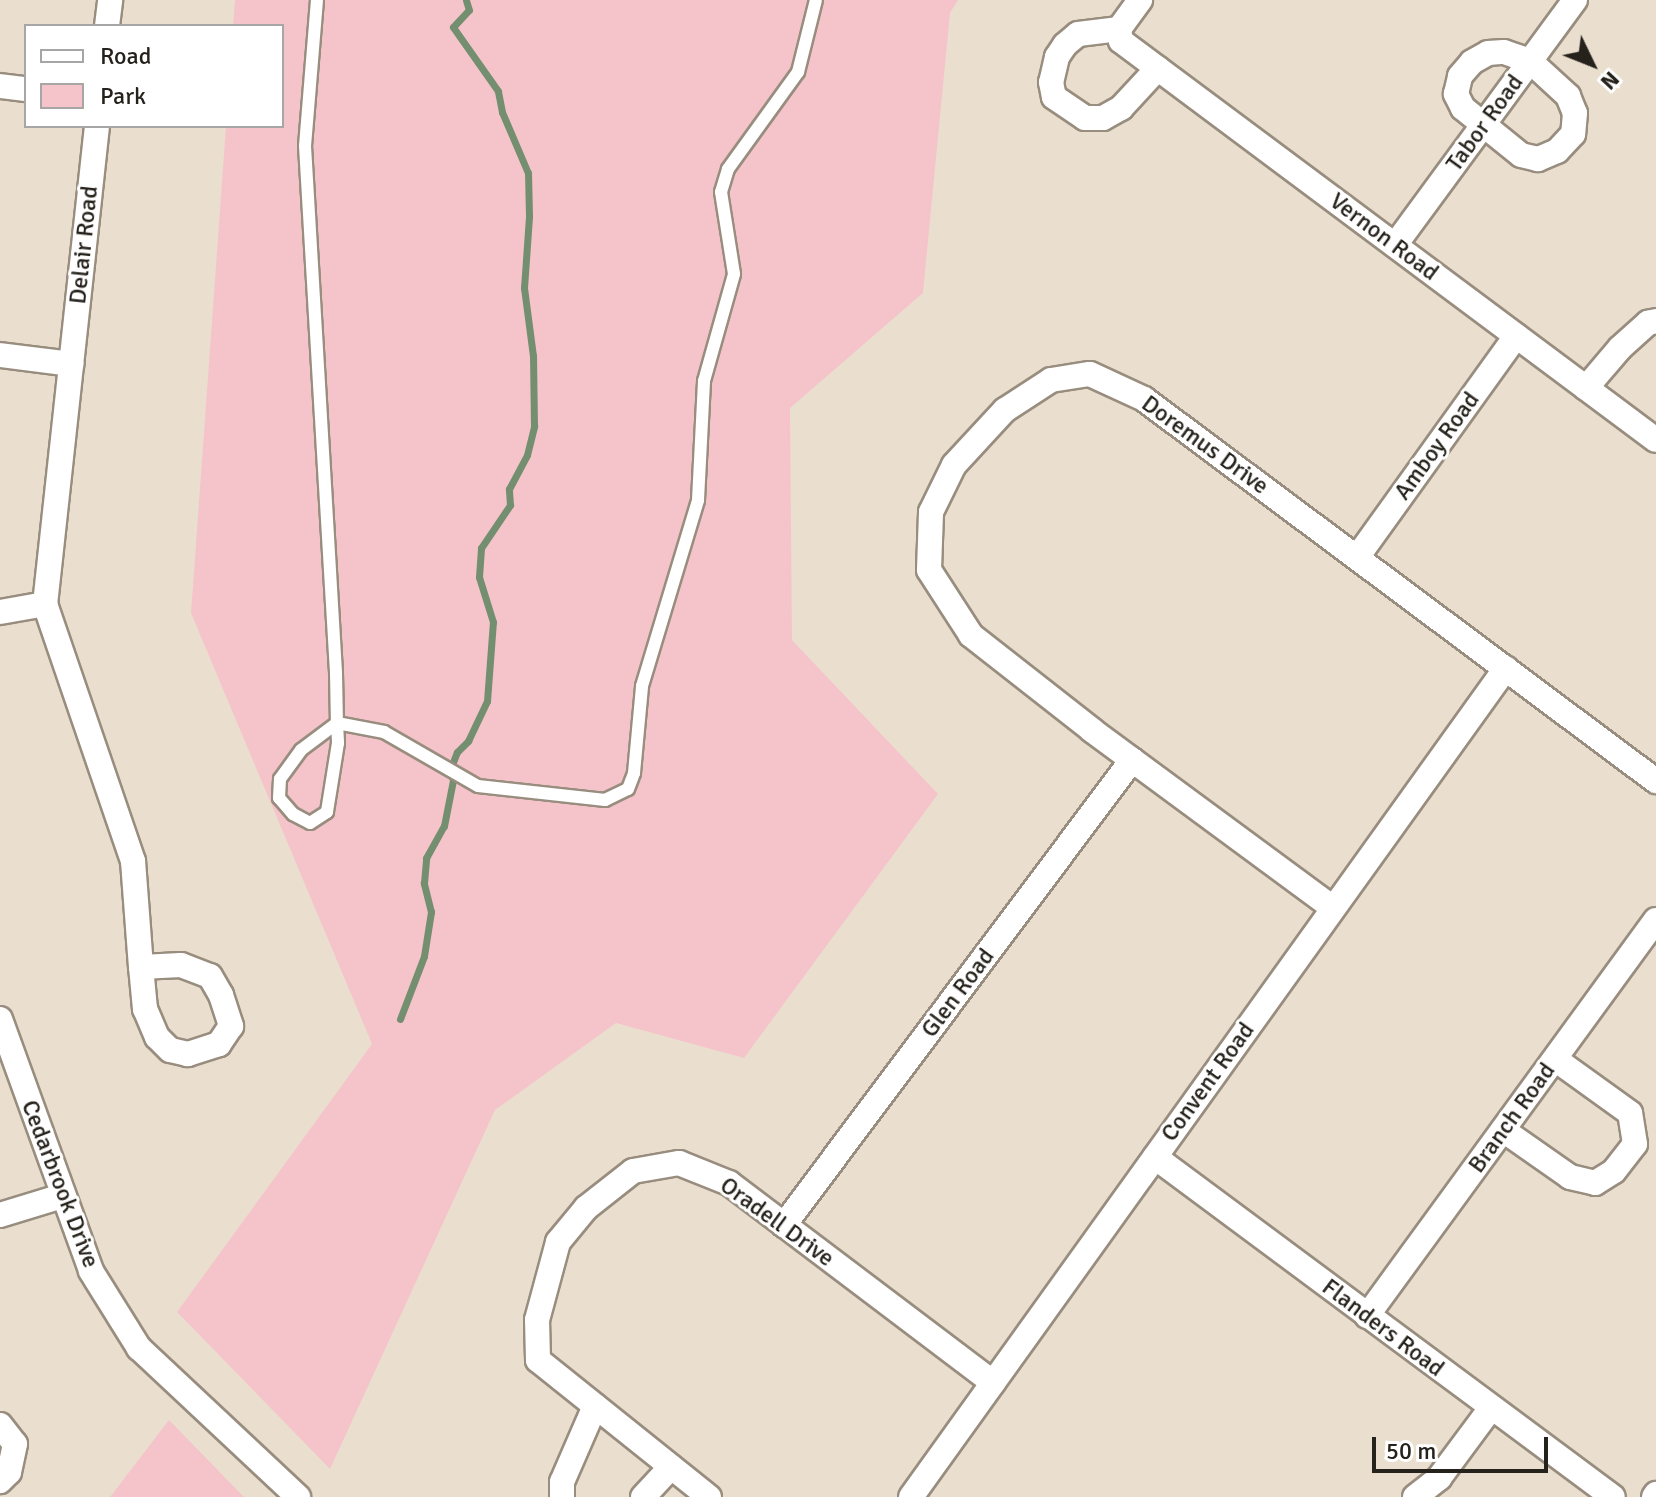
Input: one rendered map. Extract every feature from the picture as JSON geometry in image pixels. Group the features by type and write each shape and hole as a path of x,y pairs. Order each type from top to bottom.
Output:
{"street":[{"path":"107,24 110,0"},
{"path":"1140,0 1119,29 1078,34 1065,45 1057,57 1051,82 1054,97 1085,118 1103,118 1121,108 1158,68"},
{"name":"Tabor Road","path":"1395,245 1575,0"},
{"name":"Vernon Road","path":"1119,29 1121,41 1656,440"},
{"path":"1504,52 1530,61 1568,96 1575,113 1573,134 1557,151 1538,159 1521,155 1482,127 1463,108 1456,94 1460,76 1472,62 1488,53 1504,52"},
{"path":"0,86 24,89"},
{"name":"Delair Road","path":"45,604 97,128"},
{"path":"1586,388 1620,348 1648,323 1656,321"},
{"name":"Amboy Road","path":"1358,556 1516,336"},
{"path":"0,355 71,364"},
{"name":"Doremus Drive","path":"1333,908 1132,760 971,635 929,570 931,512 954,465 1005,410 1051,380 1090,374 1144,399 1656,781"},
{"path":"0,612 45,604 133,861 141,967"},
{"name":"Convent Road","path":"911,1497 1506,668"},
{"name":"Glen Road","path":"784,1225 1132,760"},
{"name":"Branch Road","path":"1367,1316 1656,920"},
{"name":"Cedarbrook Drive","path":"0,1019 91,1271 139,1348 298,1497"},
{"path":"1503,1130 1570,1177 1595,1183 1614,1171 1635,1144 1630,1113 1555,1059"},
{"name":"Flanders Road","path":"1155,1157 1613,1497"},
{"name":"Oradell Drive","path":"709,1497 538,1360 537,1320 558,1242 586,1208 633,1171 679,1163 729,1183 993,1383"},
{"path":"0,1215 62,1196"},
{"path":"562,1497 562,1482 595,1406"},
{"path":"1415,1497 1439,1478 1491,1408"},
{"path":"0,1425 15,1444 9,1472 0,1481"},
{"path":"643,1497 671,1467"}],"lane":[{"path":"317,0 305,146 337,723 338,743 327,812 310,823 293,814 279,798 280,779 301,750 337,723 384,732 478,786 605,800 628,789 634,773 642,686 698,500 704,381 734,274 721,192 728,169 798,72 816,0"}],"green space":[{"path":"235,0 958,0 950,13 923,293 790,408 792,640 938,794 744,1058 616,1023 495,1110 330,1469 177,1312 372,1044 191,613 226,128 284,128 284,24 233,24"},
{"path":"169,1420 244,1497 110,1497"}],"waterway":[{"path":"400,1019 424,956 431,912 424,883 426,858 444,826 453,780 450,770 487,701 493,622 479,577 481,548 510,505 509,489 527,455 534,426 533,356 524,288 529,216 528,173 502,112 498,91 453,27 469,10 466,0"}]}
